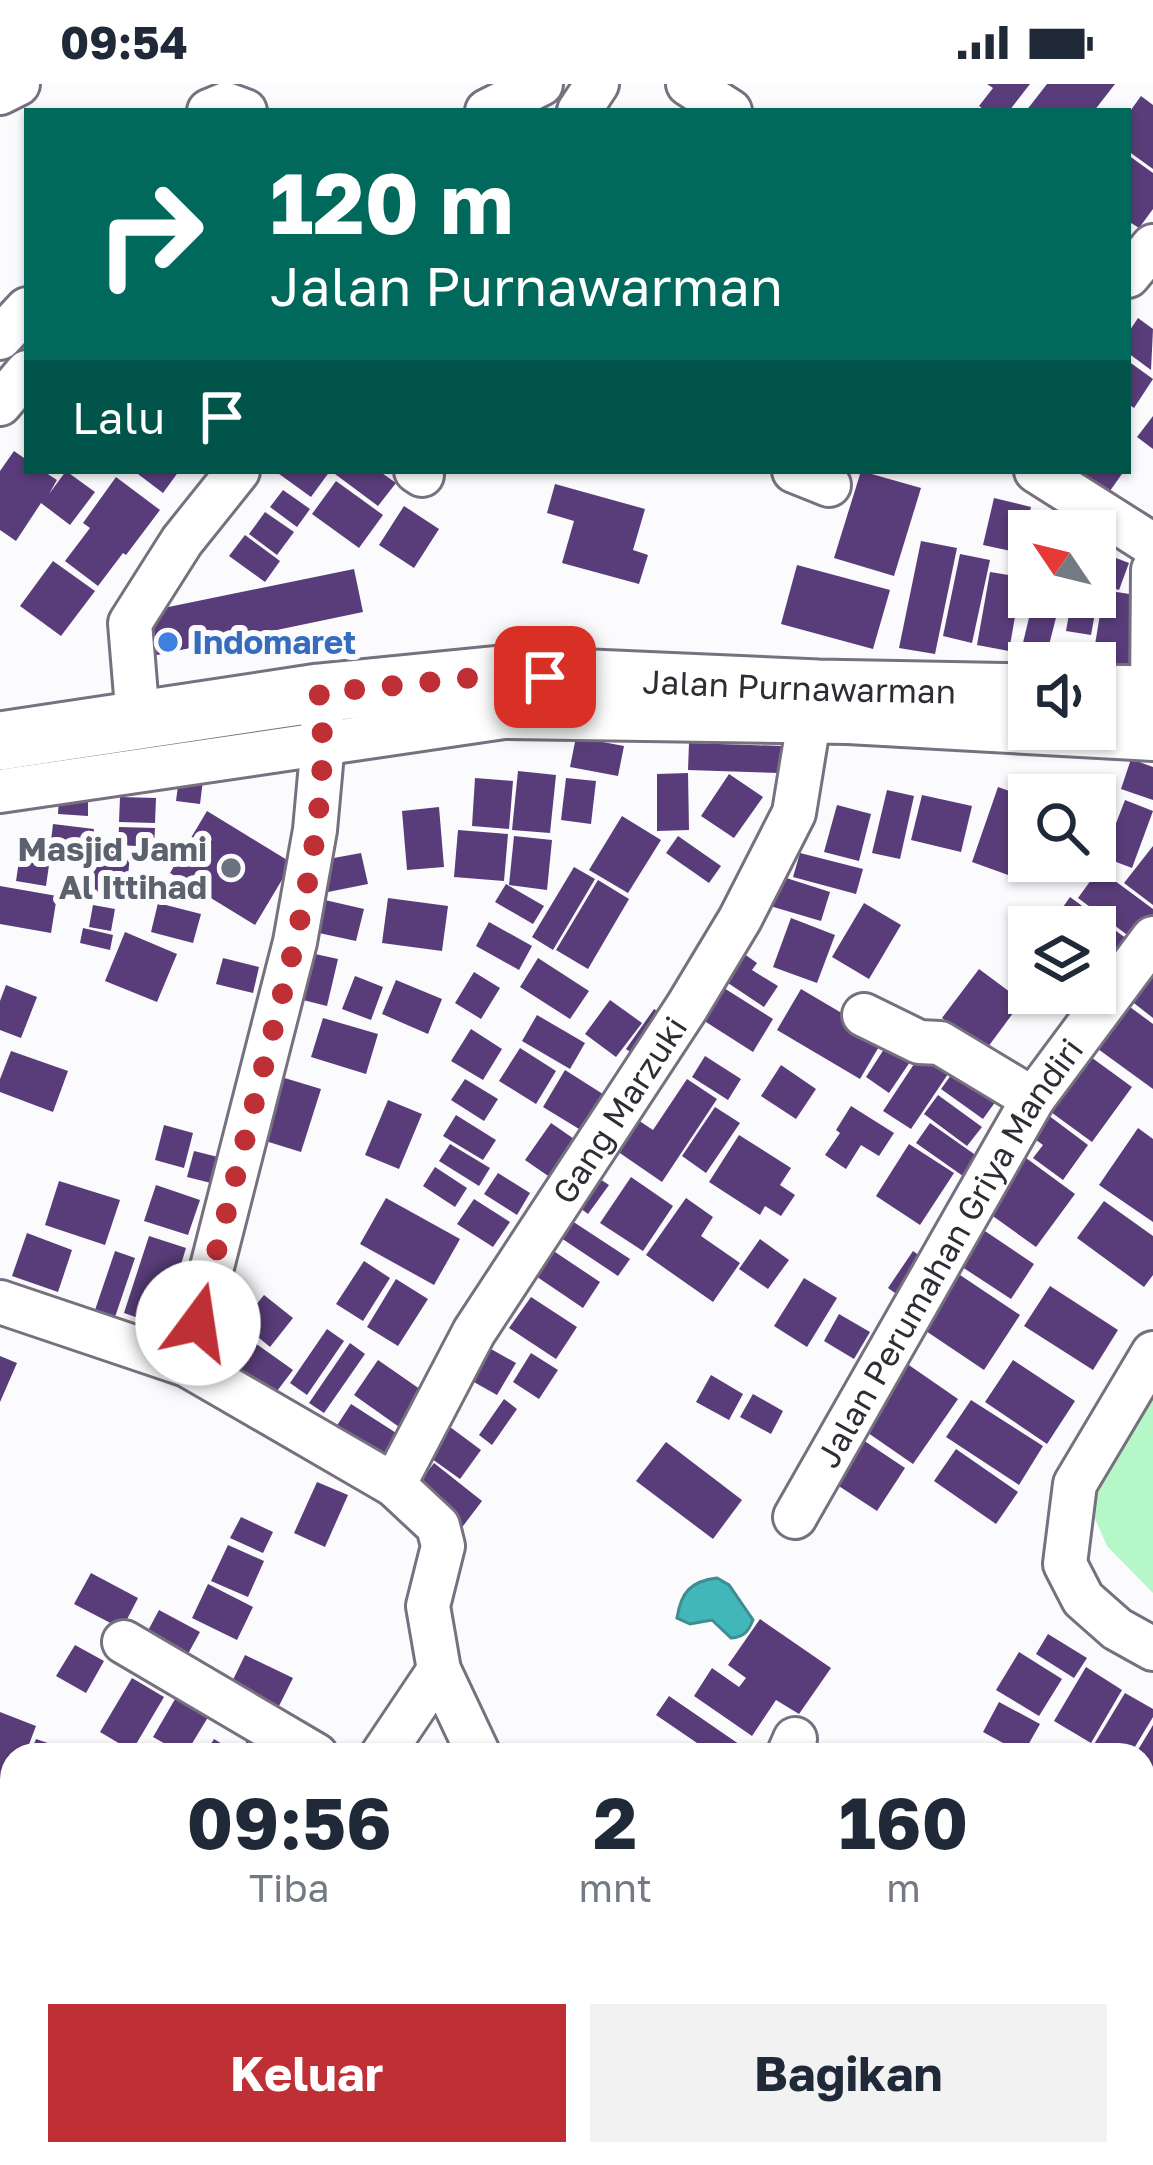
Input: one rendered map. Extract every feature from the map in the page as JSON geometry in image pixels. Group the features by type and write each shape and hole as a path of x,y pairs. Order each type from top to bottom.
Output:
{"street":[{"path":"0,93 18,84"},
{"path":"493,108 541,84"},
{"path":"688,84 725,108"},
{"path":"1131,273 1153,246"},
{"path":"0,404 24,376"},
{"path":"138,720 130,623 182,541 236,474"},
{"path":"1041,474 1153,545"},
{"path":"1116,694 1153,695 1153,570"},
{"name":"Jalan Purnawarman","path":"0,741 138,720 321,716 500,675 841,709 1008,695"},
{"path":"841,709 1153,740"},
{"name":"Gang Marzuki","path":"394,1485 474,1332 740,919 841,709"},
{"path":"0,791 321,716 315,830 296,942 187,1366"},
{"name":"Jalan Perumahan Griya Mandiri","path":"794,1516 1033,1099 1153,938"},
{"path":"864,1015 920,1042 940,1043 1033,1099"},
{"path":"0,1302 187,1366 394,1485 438,1526 442,1546 428,1606 439,1670 473,1743"},
{"path":"1153,1353 1076,1484 1065,1564 1083,1598 1118,1629 1153,1649"},
{"path":"124,1642 296,1743"},
{"path":"390,1743 439,1670"}],"green space":[{"path":"1153,1391 1153,1593 1107,1546 1084,1494"}],"water":[{"path":"717,1578 729,1585 753,1620 739,1636 731,1638 712,1620 690,1624 677,1618 689,1589"}],"building":[{"path":"987,84 1030,84 1011,108 982,108 993,88"},
{"path":"1047,84 1115,84 1096,108 1028,108"},
{"path":"1141,96 1153,105 1153,169 1131,153 1131,110"},
{"path":"1131,157 1153,173 1153,209 1139,228 1131,223"},
{"path":"1138,318 1153,329 1151,370 1131,355 1131,328"},
{"path":"1131,363 1153,379 1131,406"},
{"path":"1153,416 1153,449 1137,437"},
{"path":"14,451 24,458 24,474 48,474 57,480 49,494 64,474 95,492 70,525 41,503 16,541 0,530 0,471"},
{"path":"138,474 177,474 163,493"},
{"path":"279,474 328,474 311,497"},
{"path":"335,474 383,474 396,483 378,506"},
{"path":"860,474 921,488 894,576 834,558"},
{"path":"1071,474 1122,474 1105,498"},
{"path":"116,477 160,510 98,586 65,561 90,528 83,523"},
{"path":"336,481 383,515 359,548 312,514"},
{"path":"555,484 645,509 633,550 648,555 639,584 562,563 574,521 547,513"},
{"path":"283,490 310,509 297,527 270,507"},
{"path":"994,498 1031,507 1008,510 1008,550 983,545"},
{"path":"404,506 439,529 414,568 379,545"},
{"path":"265,512 294,532 277,555 249,534"},
{"path":"245,535 280,561 265,582 229,556"},
{"path":"921,541 957,548 935,654 899,648"},
{"path":"960,554 990,560 972,643 943,636"},
{"path":"1116,558 1129,563 1116,589"},
{"path":"53,561 95,591 61,636 20,606"},
{"path":"797,565 890,590 873,649 781,624"},
{"path":"354,569 363,612 152,656 144,612"},
{"path":"990,572 1008,575 1008,618 1015,618 1008,651 977,645"},
{"path":"1116,592 1142,596 1130,671 1116,668 1116,642 1095,642 1099,618 1116,618"},
{"path":"1029,618 1056,618 1050,642 1023,642"},
{"path":"1068,618 1094,618 1091,635 1066,631"},
{"path":"576,737 624,746 618,776 570,767"},
{"path":"689,743 782,746 781,773 688,770"},
{"path":"1131,759 1153,767 1153,800 1121,789"},
{"path":"518,771 556,775 550,833 512,830"},
{"path":"688,773 689,830 657,831 657,774"},
{"path":"729,774 763,797 734,838 701,816"},
{"path":"179,778 203,780 200,804 176,801"},
{"path":"475,778 513,781 509,829 472,826"},
{"path":"566,778 596,781 591,824 561,820"},
{"path":"998,787 1008,791 1008,875 972,862"},
{"path":"887,790 914,796 900,859 872,853"},
{"path":"922,795 972,806 961,852 911,840"},
{"path":"59,796 88,797 88,816 58,814"},
{"path":"120,797 156,798 155,823 119,822"},
{"path":"1125,800 1153,811 1132,868 1116,862 1116,823"},
{"path":"837,805 871,814 859,861 824,852"},
{"path":"439,807 444,867 407,870 402,811"},
{"name":"Masjid Jami Al Ittihad","path":"207,811 292,863 255,925 170,873"},
{"path":"622,816 661,840 628,893 589,870"},
{"path":"53,824 94,829 89,863 49,858"},
{"path":"119,827 155,828 154,847 118,845"},
{"path":"458,830 508,834 504,881 454,877"},
{"path":"514,836 552,840 547,890 509,885"},
{"path":"678,836 721,866 709,883 666,853"},
{"path":"1153,846 1153,905 1124,883"},
{"path":"95,850 130,853 126,901 91,899"},
{"path":"361,853 368,884 318,894 312,862"},
{"path":"800,853 863,869 856,894 793,877"},
{"path":"19,861 49,865 46,886 16,881"},
{"path":"574,867 595,879 553,950 532,937"},
{"path":"780,876 830,892 821,921 770,906"},
{"path":"598,880 629,899 588,969 556,950"},
{"path":"1090,882 1116,882 1153,909 1153,914 1134,940 1116,926 1116,906 1089,906 1078,898"},
{"path":"506,884 544,906 533,924 495,902"},
{"path":"0,886 57,896 51,933 0,924"},
{"path":"312,897 364,909 356,941 305,930"},
{"path":"388,898 448,906 442,951 382,943"},
{"path":"158,903 201,914 193,943 151,932"},
{"path":"864,903 901,925 869,979 832,957"},
{"path":"93,905 115,909 111,931 89,927"},
{"path":"791,918 835,935 817,983 773,967"},
{"path":"489,922 532,946 519,970 476,946"},
{"path":"83,928 113,935 110,950 80,943"},
{"path":"1116,931 1127,939 1116,954"},
{"path":"125,932 177,954 157,1002 105,981"},
{"path":"740,951 757,963 752,970 778,986 764,1007 722,979"},
{"path":"306,952 338,959 327,1006 295,998"},
{"path":"223,958 259,967 253,993 216,984"},
{"path":"538,958 589,991 570,1019 520,987"},
{"path":"979,969 1008,991 1008,1014 1012,1014 985,1051 942,1018"},
{"path":"1153,970 1153,1018 1130,1000"},
{"path":"474,972 500,988 481,1019 455,1003"},
{"path":"355,976 383,987 371,1020 342,1009"},
{"path":"396,980 442,999 428,1034 382,1014"},
{"path":"716,983 773,1019 753,1052 695,1015"},
{"path":"6,985 37,997 21,1038 0,1030 0,1001"},
{"path":"801,989 884,1038 860,1079 777,1030"},
{"path":"610,1000 642,1023 616,1057 585,1034"},
{"path":"1130,1007 1153,1024 1153,1089 1098,1049"},
{"path":"654,1009 674,1022 646,1063 626,1049"},
{"path":"537,1015 585,1043 570,1069 522,1041"},
{"path":"323,1018 378,1034 366,1074 311,1057"},
{"path":"471,1029 502,1049 483,1080 451,1061"},
{"path":"888,1043 912,1059 889,1093 866,1077"},
{"path":"520,1048 556,1071 536,1104 499,1081"},
{"path":"11,1051 68,1071 53,1112 0,1092"},
{"path":"1084,1052 1132,1087 1092,1142 1044,1107"},
{"path":"920,1055 948,1074 911,1129 883,1111"},
{"path":"705,1056 741,1079 728,1100 692,1077"},
{"path":"959,1064 1001,1094 983,1119 941,1089"},
{"path":"781,1065 816,1089 796,1119 761,1096"},
{"path":"565,1070 606,1096 584,1132 543,1107"},
{"path":"278,1076 321,1089 301,1152 259,1139"},
{"path":"465,1079 498,1099 484,1121 451,1100"},
{"path":"687,1079 717,1099 662,1182 614,1149 635,1118 653,1130"},
{"path":"938,1095 982,1127 967,1146 924,1114"},
{"path":"388,1100 422,1114 399,1169 365,1155"},
{"path":"851,1106 894,1133 879,1156 861,1145 846,1169 825,1155"},
{"path":"715,1107 740,1123 706,1173 682,1156"},
{"path":"1044,1112 1088,1145 1063,1180 1033,1158 1043,1145 1028,1134"},
{"path":"456,1115 496,1140 483,1160 443,1136"},
{"path":"551,1123 580,1143 554,1180 525,1160"},
{"path":"930,1123 984,1161 970,1181 916,1143"},
{"path":"164,1125 193,1133 184,1168 155,1160"},
{"path":"1138,1128 1153,1139 1153,1222 1099,1185"},
{"path":"739,1135 791,1168 780,1185 795,1195 781,1216 765,1206 760,1215 709,1182"},
{"path":"450,1144 490,1168 479,1186 439,1161"},
{"path":"909,1144 954,1173 920,1225 876,1196"},
{"path":"194,1151 218,1157 211,1183 187,1177"},
{"path":"1022,1155 1075,1194 1036,1247 983,1209"},
{"path":"435,1167 467,1188 455,1207 423,1186"},
{"path":"588,1171 609,1185 588,1214 568,1199"},
{"path":"498,1173 530,1193 517,1215 484,1194"},
{"path":"631,1177 673,1206 643,1251 600,1223"},
{"path":"59,1181 120,1200 105,1245 45,1225"},
{"path":"156,1185 200,1200 188,1235 144,1221"},
{"path":"386,1198 460,1239 434,1285 360,1244"},
{"path":"686,1198 713,1217 701,1236 740,1263 713,1302 646,1255"},
{"path":"474,1199 510,1222 493,1247 457,1224"},
{"path":"1104,1201 1153,1236 1153,1275 1144,1287 1077,1238"},
{"path":"569,1219 630,1259 618,1276 558,1236"},
{"path":"976,1225 1034,1264 1011,1299 953,1261"},
{"path":"27,1233 72,1250 58,1292 12,1276"},
{"path":"149,1236 186,1248 162,1326 124,1313"},
{"path":"760,1239 789,1260 768,1289 739,1269"},
{"path":"537,1240 600,1282 583,1308 521,1266"},
{"path":"115,1251 135,1258 113,1323 93,1316"},
{"path":"913,1251 935,1267 909,1303 888,1288"},
{"path":"364,1261 390,1278 363,1321 336,1304"},
{"path":"957,1273 1020,1315 984,1370 920,1327"},
{"path":"804,1278 837,1298 807,1347 774,1326"},
{"path":"396,1279 428,1299 398,1346 367,1327"},
{"path":"1050,1286 1118,1330 1093,1370 1024,1326"},
{"path":"264,1295 293,1318 270,1347 241,1323"},
{"path":"531,1297 577,1327 556,1359 509,1328"},
{"path":"839,1314 870,1332 854,1359 824,1341"},
{"path":"223,1320 293,1370 274,1395 205,1345"},
{"path":"327,1329 344,1341 307,1395 290,1383"},
{"path":"475,1340 516,1363 497,1395 456,1372"},
{"path":"350,1343 365,1354 324,1413 309,1403"},
{"path":"531,1353 558,1370 539,1399 513,1382"},
{"path":"0,1356 17,1363 0,1402"},
{"path":"378,1360 427,1394 402,1429 354,1395"},
{"path":"1013,1360 1075,1401 1047,1444 985,1402"},
{"path":"903,1361 958,1399 913,1464 858,1426"},
{"path":"711,1375 743,1394 729,1420 696,1402"},
{"path":"753,1394 783,1411 771,1434 740,1417"},
{"path":"504,1399 517,1409 492,1445 479,1435"},
{"path":"971,1400 1043,1446 1019,1485 946,1437"},
{"path":"351,1404 404,1438 385,1467 332,1433"},
{"path":"446,1424 481,1450 460,1479 425,1454"},
{"path":"854,1434 905,1468 877,1511 825,1477"},
{"path":"666,1442 742,1500 713,1539 636,1481"},
{"path":"956,1449 1018,1492 996,1524 934,1481"},
{"path":"434,1463 482,1501 460,1530 412,1492"},
{"path":"317,1482 348,1495 325,1547 294,1533"},
{"path":"241,1517 273,1532 263,1553 230,1538"},
{"path":"228,1545 264,1561 248,1597 211,1581"},
{"path":"91,1573 138,1598 122,1629 74,1604"},
{"path":"208,1584 253,1607 237,1640 192,1618"},
{"path":"159,1610 200,1632 184,1661 143,1640"},
{"path":"760,1619 831,1668 799,1714 776,1700 752,1736 694,1696 712,1668 739,1687 746,1678 728,1665"},
{"path":"1048,1634 1087,1658 1074,1678 1036,1654"},
{"path":"75,1645 104,1661 86,1693 56,1676"},
{"path":"1019,1652 1062,1679 1039,1716 996,1690"},
{"path":"245,1655 293,1678 278,1708 230,1686"},
{"path":"1086,1667 1122,1690 1091,1743 1054,1721"},
{"path":"132,1678 164,1697 137,1743 119,1743 100,1732"},
{"path":"1125,1693 1153,1709 1137,1743 1095,1743"},
{"path":"178,1694 210,1714 192,1743 164,1743 153,1737"},
{"path":"669,1696 737,1743 697,1743 656,1715"},
{"path":"999,1702 1040,1724 1029,1743 1003,1743 983,1732"},
{"path":"0,1712 36,1726 30,1743 0,1743"},
{"path":"1153,1725 1153,1743 1142,1743"},
{"path":"256,1726 269,1743 246,1743"}],"place":[{"name":"Indomaret","path":"168,642"},
{"name":"Masjid Jami Al Ittihad","path":"231,868"}],"route":[{"path":"198,1323 296,942 315,830 323,742 319,693 500,675 545,677"}]}
